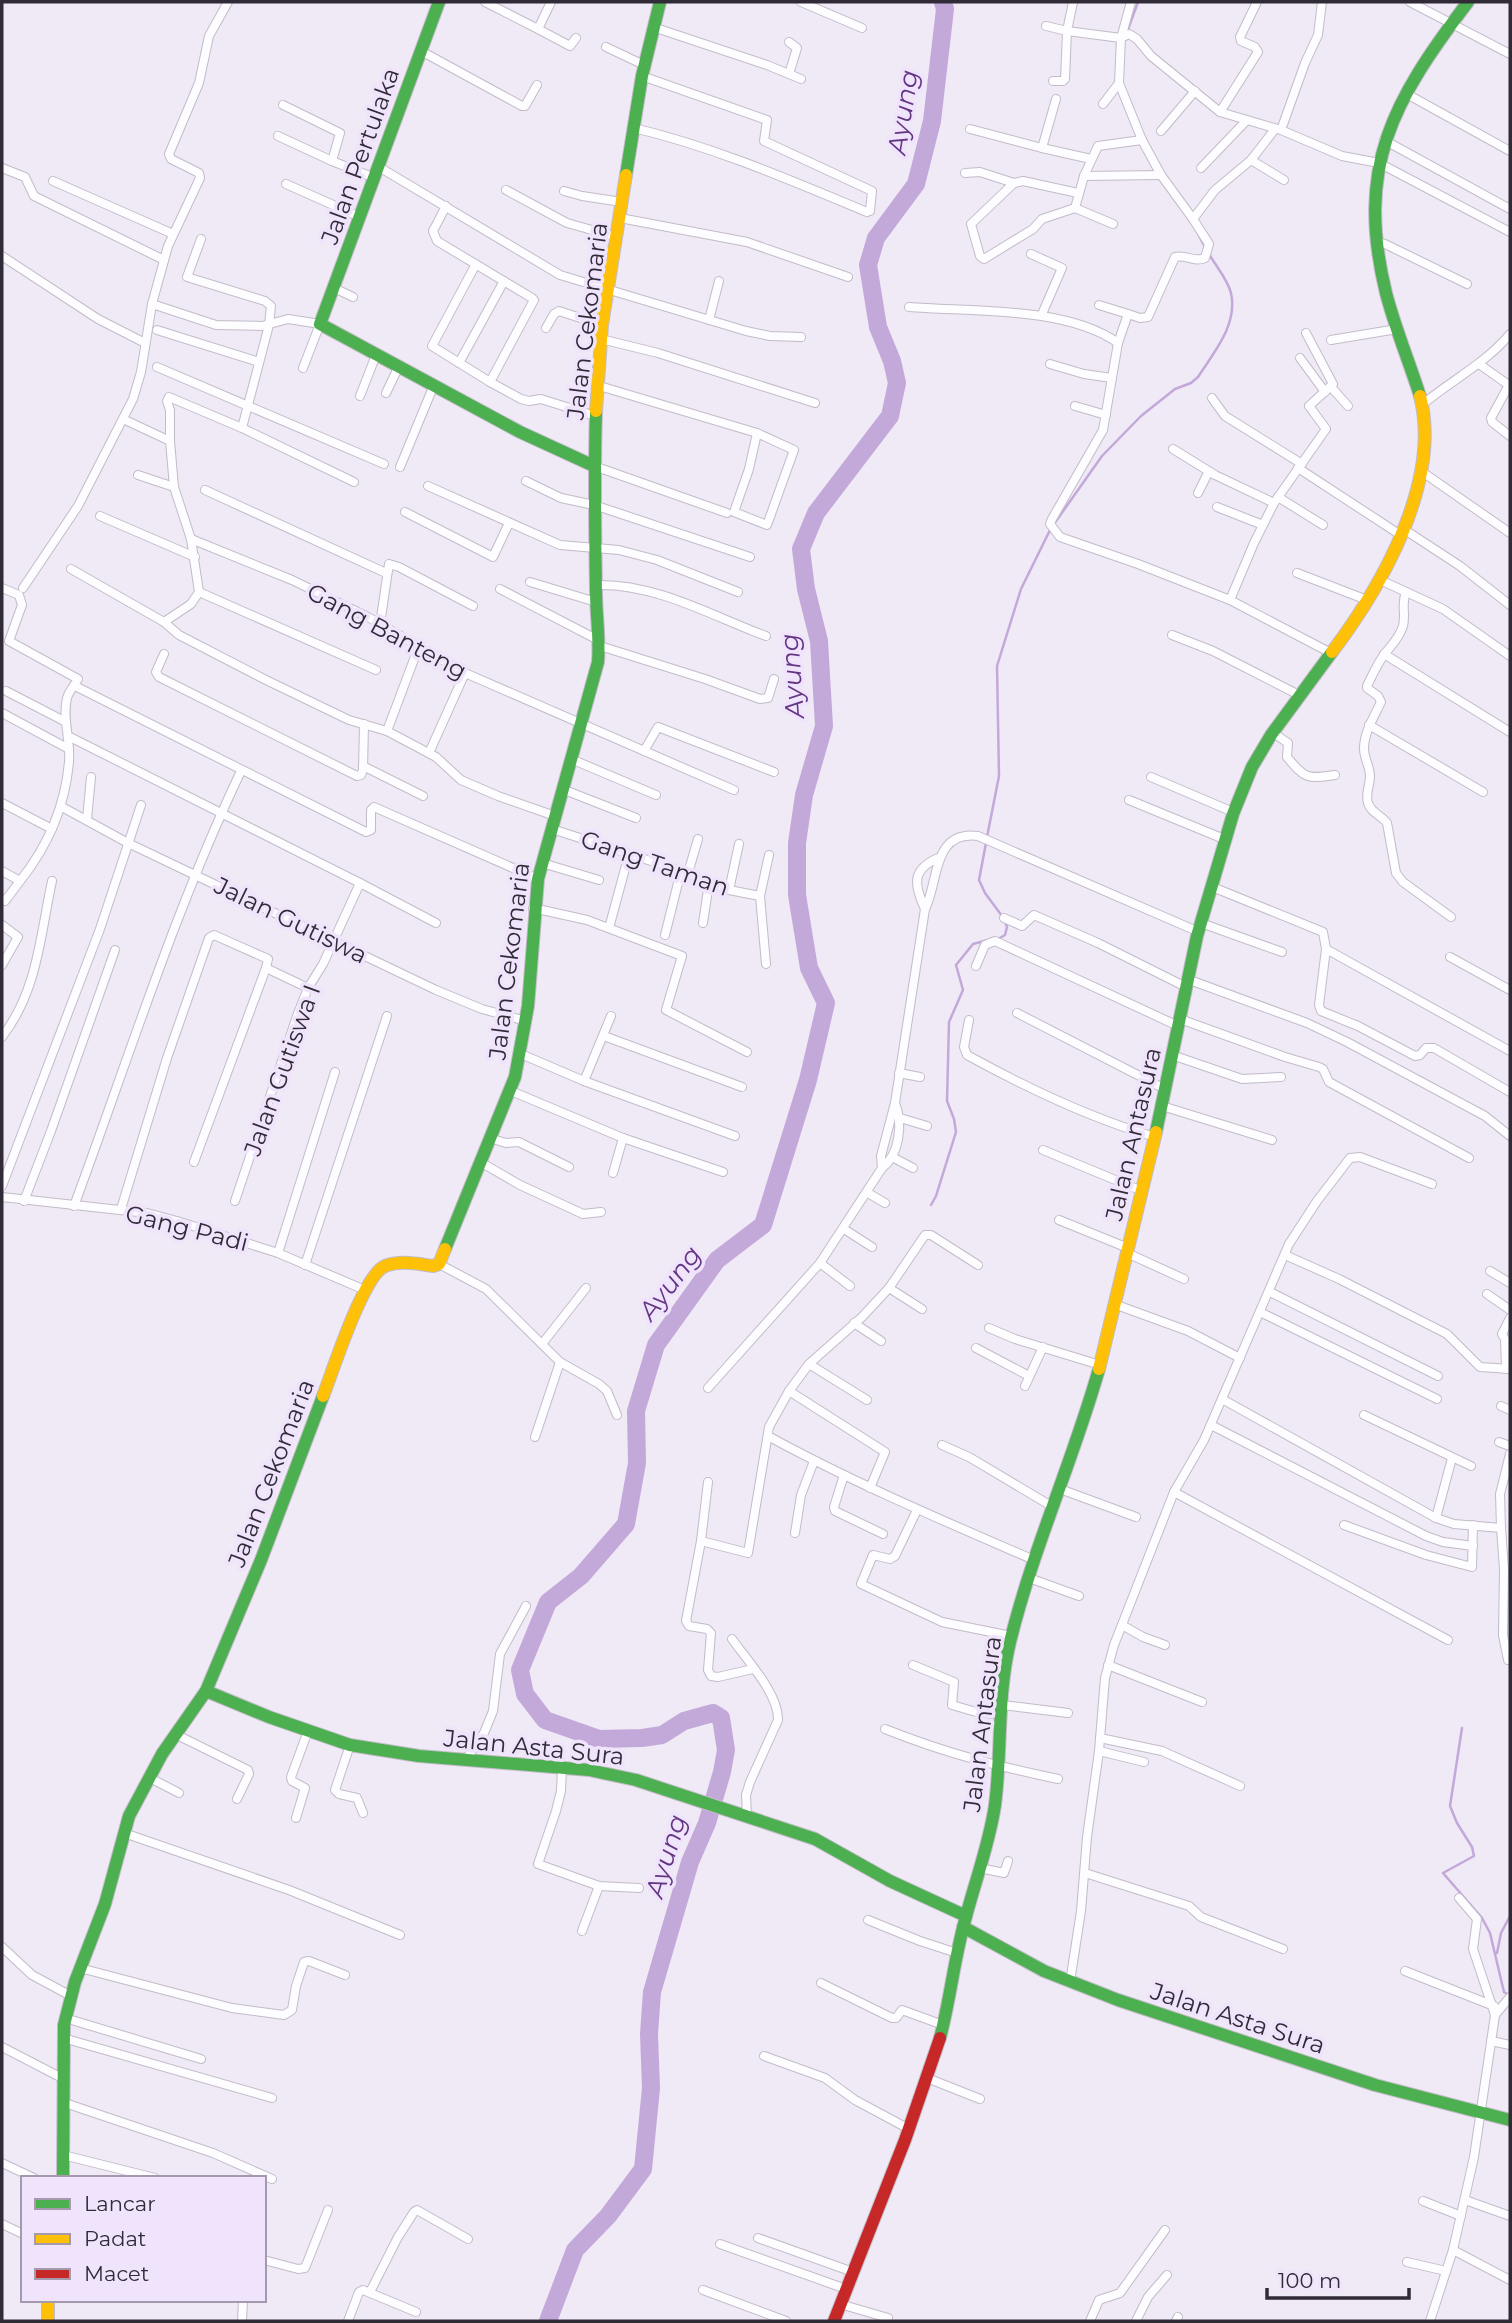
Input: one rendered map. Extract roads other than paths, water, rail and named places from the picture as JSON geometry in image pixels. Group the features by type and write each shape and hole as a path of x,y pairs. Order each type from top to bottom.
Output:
{"street":[{"path":"23,588 78,506 137,390 152,304 164,260 200,176 171,159 169,154 199,83 209,36 228,2"},
{"name":"Jalan Pertulaka","path":"320,324 439,2"},
{"path":"485,2 570,46 576,38"},
{"path":"538,29 551,2"},
{"name":"Jalan Cekomaria","path":"63,2176 62,2078 65,2018 80,1968 106,1904 134,1804 175,1734 206,1691 261,1560 365,1290 373,1275 382,1266 439,1264 453,1236 481,1163 494,1139 511,1091 526,1021 533,908 538,879 596,674 600,644 596,602 594,505 596,384 602,325 643,70 660,2"},
{"path":"801,2 862,28"},
{"path":"1053,81 1065,79 1067,31 1073,2"},
{"path":"1099,305 1140,318 1148,317 1175,257 1196,260 1205,258 1209,244 1161,175 1142,140 1119,83 1121,38 1130,2"},
{"path":"1220,112 1258,52 1255,47 1240,39 1257,2"},
{"path":"1193,219 1215,190 1251,160 1278,130 1318,35 1322,2"},
{"path":"1410,2 1510,54"},
{"name":"Jalan Antasura","path":"834,2321 928,2078 943,2025 957,1953 991,1830 1007,1652 1034,1560 1085,1416 1100,1365 1166,1089 1187,983 1224,839 1241,790 1272,732 1367,600 1401,531 1421,471 1427,427 1423,404 1397,329 1381,271 1376,242 1375,197 1384,140 1405,93 1468,2"},
{"path":"1046,26 1121,38 1129,34 1134,36 1152,55 1220,112 1278,130 1342,156 1379,163 1510,232"},
{"path":"653,27 801,79"},
{"path":"789,42 797,48 789,74"},
{"path":"606,47 643,70 767,120 764,141 872,191 870,211 695,144 634,128"},
{"path":"421,51 522,106 530,99 537,85"},
{"path":"1103,104 1119,83"},
{"path":"1161,131 1195,91"},
{"path":"1405,93 1510,151"},
{"path":"1042,148 1056,99"},
{"path":"283,105 340,133 332,161"},
{"path":"1201,168 1246,121"},
{"path":"970,129 1091,159"},
{"path":"278,136 332,161 377,173 446,206 560,275 770,336 801,337"},
{"path":"1075,208 1084,176 1101,144 1142,140"},
{"path":"1384,140 1510,209"},
{"path":"1251,160 1284,180"},
{"path":"2,168 25,177 34,196 164,260"},
{"path":"965,173 980,172 1014,183 1023,181 1078,193"},
{"path":"1084,176 1161,175"},
{"path":"53,181 173,234"},
{"path":"1014,183 971,224 983,259 1032,229 1042,219 1075,208 1112,224"},
{"path":"286,184 360,217"},
{"path":"506,190 567,223 617,237"},
{"path":"564,191 622,202"},
{"path":"446,206 433,236 437,241 531,298 534,303 490,382"},
{"path":"620,218 747,242 848,277"},
{"path":"201,239 187,277 265,300 271,310 242,428"},
{"path":"1376,242 1467,284"},
{"path":"1031,254 1062,268 1042,314"},
{"path":"2,256 98,319 145,343"},
{"path":"476,264 432,346 521,399 541,399 595,416"},
{"path":"459,363 504,281"},
{"path":"709,320 719,281"},
{"path":"334,288 353,297"},
{"path":"152,304 216,325 247,327 269,325 288,319 320,324 520,432 594,466 727,513"},
{"path":"909,307 1042,314 1098,331 1118,342"},
{"path":"546,328 554,314 559,311 602,325"},
{"path":"1128,314 1118,342 1103,430 1052,519 1052,528 1060,537 1230,600 1329,652"},
{"path":"303,368 320,324"},
{"path":"1331,340 1397,329"},
{"path":"157,330 259,362"},
{"path":"1230,600 1276,500 1326,429 1309,406 1328,390 1333,382 1306,333"},
{"path":"1423,404 1479,364 1510,334"},
{"path":"601,339 658,353 815,404"},
{"path":"360,396 376,355"},
{"path":"1300,358 1328,390 1348,406"},
{"path":"1050,364 1084,374 1112,378"},
{"path":"1479,364 1510,385 1490,418 1510,436"},
{"path":"386,393 399,366"},
{"path":"157,367 384,464"},
{"path":"596,384 757,433 794,450 767,525 734,512 749,469 757,433"},
{"path":"400,467 434,385"},
{"path":"164,622 191,604 199,592 191,539 174,487 170,410 167,401 172,397 354,482"},
{"path":"1212,398 1225,416 1401,531 1460,566 1510,605"},
{"path":"1075,405 1106,415"},
{"path":"123,419 170,441"},
{"path":"1173,449 1209,471 1276,500 1323,525"},
{"path":"1198,493 1209,471"},
{"path":"1421,471 1510,533"},
{"path":"138,475 174,487"},
{"path":"526,481 561,498 594,505 750,557"},
{"path":"428,486 560,545 619,550 657,560 738,592"},
{"path":"205,490 386,573"},
{"path":"1217,507 1263,525"},
{"path":"405,512 493,557 509,523"},
{"path":"100,516 195,556"},
{"name":"Gang Banteng","path":"191,539 292,580 380,624 465,673 734,790"},
{"path":"380,624 388,565 396,565 473,606"},
{"name":"Gang Taman","path":"71,569 164,622 179,635 265,680 349,720 387,731 429,753 461,780 553,823 629,853 729,890 760,896"},
{"path":"1297,573 1367,600"},
{"path":"1378,579 1443,610 1510,656"},
{"path":"530,582 596,602"},
{"path":"596,585 627,586 648,591 766,636"},
{"path":"2,588 19,595 22,604 5,639 77,678 67,699 69,763 62,807 52,829 20,881 3,902"},
{"path":"500,589 600,644 760,699 768,698 774,679"},
{"path":"199,592 376,670"},
{"path":"1406,592 1402,601 1405,617 1402,629 1367,685 1367,688 1378,695 1381,702 1369,725 1364,749 1370,777 1368,803 1373,812 1387,822 1396,873 1403,882 1451,917"},
{"path":"1172,635 1213,651 1297,694"},
{"path":"387,731 419,646"},
{"path":"164,654 156,672 159,677 357,776 361,775 363,766 364,724"},
{"path":"1384,654 1510,732"},
{"path":"429,753 465,673"},
{"path":"75,686 366,832 371,830 371,810 376,807 538,879"},
{"path":"6,691 66,722"},
{"path":"2,713 69,748"},
{"path":"1369,725 1483,792"},
{"path":"643,751 654,729 658,727 774,772"},
{"path":"1272,732 1288,743 1287,757 1301,775 1310,779 1335,775"},
{"path":"68,736 436,923"},
{"path":"571,759 656,795"},
{"path":"363,766 422,796"},
{"path":"74,1206 149,993 195,874 242,771"},
{"path":"87,819 91,777"},
{"path":"1151,777 1233,813"},
{"path":"562,789 636,818"},
{"path":"1129,800 1224,839"},
{"path":"2,803 52,829"},
{"path":"2,1186 100,929 141,805"},
{"name":"Jalan Gutiswa","path":"62,807 128,842 466,1003 526,1021"},
{"path":"882,1168 881,1156 895,1103 925,909 932,895 938,858 956,839 978,836 1200,928 1282,952"},
{"path":"665,935 684,872 698,839"},
{"path":"729,890 740,844"},
{"path":"609,928 629,853"},
{"path":"766,964 760,896 769,855"},
{"path":"925,909 917,892 920,871 924,865 938,858"},
{"path":"542,863 598,880"},
{"path":"2,871 20,881"},
{"path":"2,1037 32,983 52,881"},
{"name":"Jalan Gutiswa I","path":"235,1201 308,988 323,964 360,883"},
{"path":"703,923 709,883"},
{"path":"1210,886 1322,931 1326,949 1321,1012 1357,1026 1415,1056 1420,1055 1426,1048 1434,1048 1510,1092"},
{"path":"533,908 571,915 682,956 666,1010 747,1052"},
{"path":"1004,918 1022,926 1034,915 1187,983 1307,1023 1485,1116 1510,1136"},
{"path":"2,925 18,937 2,965"},
{"path":"121,1209 167,1058 209,938 214,935 268,959 267,968 194,1162"},
{"path":"976,966 985,945 1000,943 1179,1022 1319,1067 1323,1069 1329,1082 1469,1158"},
{"path":"1326,949 1510,1051"},
{"path":"24,1200 115,950"},
{"path":"1450,957 1510,990"},
{"path":"267,968 308,988"},
{"path":"1017,1013 1102,1059 1166,1089"},
{"path":"305,1265 387,1016"},
{"path":"584,1081 611,1016"},
{"path":"969,1020 964,1050 967,1055 1014,1080 1100,1119 1155,1137"},
{"path":"604,1036 742,1087"},
{"path":"521,1054 584,1081 734,1136"},
{"path":"1172,1055 1242,1079 1281,1077"},
{"path":"278,1253 335,1072"},
{"path":"899,1073 920,1077"},
{"path":"511,1091 623,1138 723,1171"},
{"path":"708,1388 820,1263 868,1194 882,1168 892,1157 899,1134 900,1118 895,1103"},
{"path":"1162,1106 1272,1140"},
{"path":"900,1118 927,1126"},
{"path":"613,1173 623,1138"},
{"path":"494,1139 506,1143 519,1142 569,1167"},
{"path":"1043,1150 1142,1191"},
{"path":"892,1157 913,1168"},
{"path":"1070,1982 1108,1665 1174,1492 1211,1425 1289,1244 1350,1158 1360,1157 1432,1184"},
{"path":"481,1163 520,1185 583,1214 601,1212"},
{"path":"868,1194 885,1203"},
{"name":"Gang Padi","path":"2,1197 147,1213 278,1253 365,1290"},
{"path":"1059,1220 1184,1279"},
{"path":"844,1229 872,1247"},
{"path":"701,1541 748,1553 769,1427 789,1391 809,1364 889,1287 925,1235 931,1235 978,1265"},
{"path":"1285,1255 1447,1334 1480,1367 1508,1369 1505,1339 1502,1334 1510,1318"},
{"path":"820,1263 850,1286"},
{"path":"439,1264 486,1289 560,1362 607,1391 617,1415"},
{"path":"1490,1271 1510,1283"},
{"path":"889,1287 922,1309"},
{"path":"542,1344 586,1288"},
{"path":"1270,1292 1438,1376"},
{"path":"1486,1294 1510,1310"},
{"path":"1114,1304 1168,1322 1240,1358"},
{"path":"1260,1312 1437,1399"},
{"path":"854,1323 881,1341"},
{"path":"989,1328 1100,1365"},
{"path":"1025,1386 1042,1347"},
{"path":"976,1348 1029,1376"},
{"path":"535,1437 560,1362"},
{"path":"809,1364 867,1400"},
{"path":"789,1391 885,1452 870,1488"},
{"path":"1222,1399 1436,1517 1454,1524 1501,1528"},
{"path":"1364,1415 1471,1466"},
{"path":"1211,1425 1426,1536 1473,1546"},
{"path":"768,1436 917,1510 1034,1560"},
{"path":"1499,1442 1510,1446"},
{"path":"942,1446 966,1455 1053,1507"},
{"path":"1508,1660 1503,1636 1504,1569 1500,1494 1510,1454"},
{"path":"1436,1517 1452,1458"},
{"path":"795,1533 801,1495 814,1461"},
{"path":"844,1475 835,1511 883,1534"},
{"path":"708,1482 687,1624 707,1629 711,1633 708,1670 711,1676 718,1677 753,1669"},
{"path":"1060,1489 1136,1517"},
{"path":"1174,1492 1448,1640"},
{"path":"917,1510 895,1556 890,1559 873,1555 861,1584 942,1622 1012,1636"},
{"path":"1344,1525 1426,1555 1472,1567 1473,1525"},
{"path":"1029,1578 1079,1596"},
{"path":"467,1758 484,1733 493,1711 500,1654 526,1606"},
{"path":"1122,1625 1165,1645"},
{"path":"732,1639 762,1680 778,1712 778,1720 746,1795 747,1815"},
{"path":"913,1665 954,1682 952,1705 976,1712 1003,1710 1068,1713"},
{"path":"1108,1665 1202,1702"},
{"name":"Jalan Asta Sura","path":"206,1691 269,1717 350,1745 419,1756 562,1767 617,1775 747,1815 815,1839 965,1921 1025,1962 1070,1982 1183,2023 1375,2085 1510,2120"},
{"path":"885,1729 940,1751 998,1767 1058,1779"},
{"path":"296,1818 305,1788 292,1781 291,1777 308,1731"},
{"path":"175,1734 248,1770 250,1774 237,1799"},
{"path":"1100,1738 1172,1754 1240,1786"},
{"path":"350,1745 335,1790 357,1798 363,1814"},
{"path":"1099,1751 1144,1762"},
{"path":"562,1767 559,1801 538,1864 599,1885 639,1888"},
{"path":"148,1777 179,1793"},
{"path":"124,1833 289,1890 400,1935"},
{"path":"980,1868 1004,1872 1008,1861"},
{"path":"1085,1873 1189,1906 1201,1917 1283,1949"},
{"path":"582,1931 599,1885"},
{"path":"1430,2321 1465,2200 1481,2112 1494,2011 1473,1949 1477,1919 1459,1898"},
{"path":"868,1920 957,1953"},
{"path":"2,1947 32,1975 71,1996"},
{"path":"80,1968 232,2008 284,2015 292,2010 304,1962 309,1961 345,1975"},
{"path":"1405,1970 1494,2011"},
{"path":"821,1983 892,2018 896,2018 902,2010 943,2025"},
{"path":"1494,2011 1510,1997"},
{"path":"65,2018 201,2059"},
{"path":"63,2038 272,2098"},
{"path":"1491,2041 1510,2045"},
{"path":"2,2047 62,2078"},
{"path":"764,2056 825,2078 855,2100 909,2129"},
{"path":"928,2078 979,2099"},
{"path":"62,2102 212,2153 265,2176"},
{"path":"63,2155 147,2176"},
{"path":"2,2163 30,2176"},
{"path":"266,2176 272,2179"},
{"path":"1465,2200 1510,2216"},
{"path":"1423,2201 1461,2216"},
{"path":"266,2261 298,2269 305,2268 328,2210"},
{"path":"370,2292 398,2237 417,2210 468,2239"},
{"path":"2,2224 21,2233"},
{"path":"1090,2321 1099,2300 1121,2293 1165,2230"},
{"path":"758,2238 853,2272"},
{"path":"720,2244 846,2289"},
{"path":"1452,2250 1510,2280"},
{"path":"1407,2262 1446,2271"},
{"path":"1136,2321 1148,2297 1167,2275"},
{"path":"348,2321 359,2292 363,2290 416,2312"},
{"path":"703,2290 786,2321"},
{"path":"48,2302 48,2321"},
{"path":"241,2302 242,2321"},
{"path":"840,2304 888,2318"}],"waterway":[{"name":"Ayung","path":"548,2321 575,2250 608,2216 643,2169 651,2088 649,2034 652,1992 690,1862 707,1823 726,1750 721,1718 713,1713 684,1721 662,1735 642,1738 599,1739 545,1720 525,1694 520,1670 548,1602 581,1576 626,1524 637,1463 636,1411 656,1345 717,1260 763,1225 808,1080 826,1003 809,968 797,895 797,843 804,795 824,726 819,641 806,589 801,549 816,513 890,416 897,383 892,361 878,327 868,265 876,238 916,184 932,121 945,9 943,2"},
{"path":"1127,32 1138,2"},
{"path":"1196,230 1206,249"},
{"path":"1054,524 1102,456 1141,416 1175,389 1198,377 1223,338 1231,316 1231,293 1209,254"},
{"path":"987,837 999,776 997,666 1021,589 1050,530"},
{"path":"986,843 979,880 1002,916"},
{"path":"998,939 1005,935 1005,922"},
{"path":"931,1205 956,1132 947,1101 949,1022 963,990 956,965 973,944 988,940"},
{"path":"1462,1728 1450,1806 1474,1856 1443,1873 1482,1918 1490,1933 1504,1992 1510,1996"},
{"path":"1497,1953 1501,1933 1510,1916"}]}
